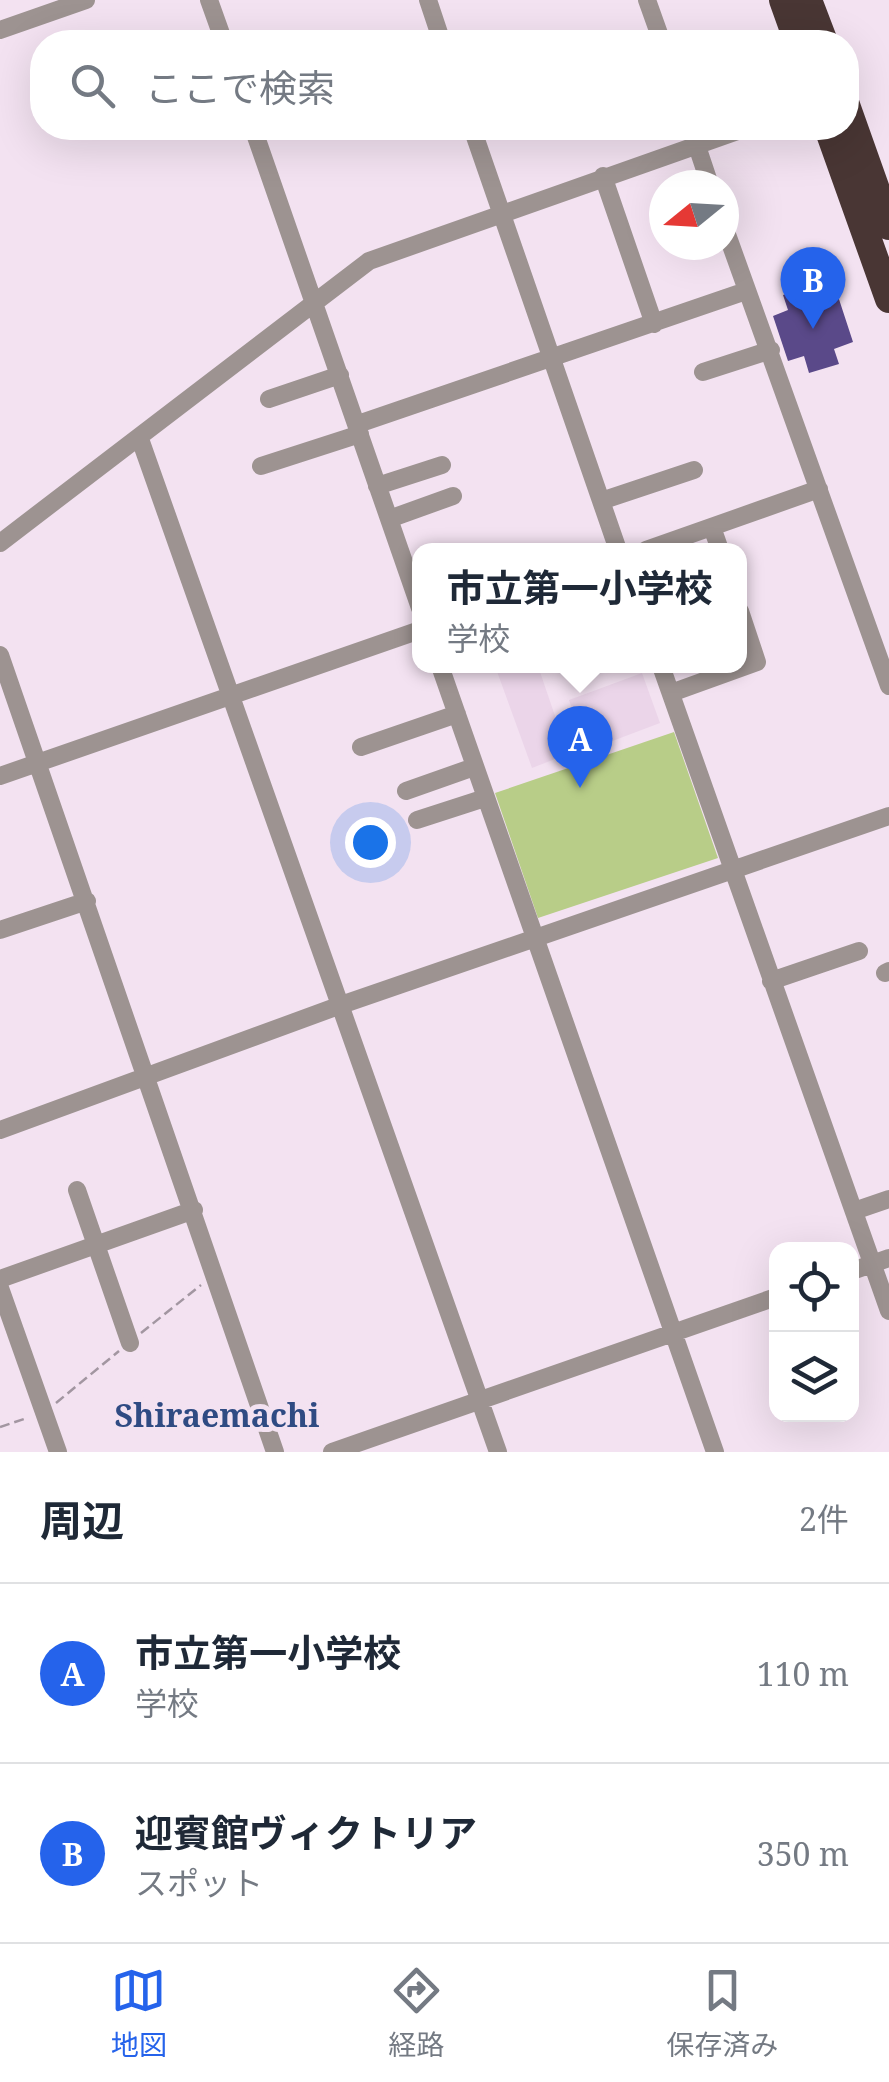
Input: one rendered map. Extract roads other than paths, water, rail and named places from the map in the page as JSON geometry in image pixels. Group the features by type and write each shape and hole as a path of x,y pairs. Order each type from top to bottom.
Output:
{"highway":[{"path":"783,0 794,30"},
{"path":"808,0 819,30"},
{"path":"836,140 889,226"},
{"path":"857,140 874,197 889,299"}],"street":[{"path":"0,30 34,8 86,0"},
{"path":"209,0 220,30"},
{"path":"428,0 438,30"},
{"path":"647,0 658,30"},
{"path":"257,140 412,585"},
{"path":"476,140 615,543"},
{"path":"0,542 369,261 502,215 684,140"},
{"path":"694,140 705,170"},
{"path":"603,176 654,324"},
{"path":"736,260 889,686"},
{"path":"261,466 746,291"},
{"path":"704,372 771,350"},
{"path":"269,398 340,374"},
{"path":"140,439 498,1452"},
{"path":"377,486 442,465"},
{"path":"600,501 694,470"},
{"path":"666,543 819,489"},
{"path":"389,519 453,496"},
{"path":"712,527 718,543"},
{"path":"747,632 757,662 747,666"},
{"path":"0,776 412,633"},
{"path":"0,655 194,1210 274,1452"},
{"path":"442,673 715,1452"},
{"path":"663,673 854,1212 881,1261 889,1311"},
{"path":"670,693 726,673"},
{"path":"361,746 456,714"},
{"path":"406,790 474,767"},
{"path":"417,820 485,798"},
{"path":"0,1130 341,1005 889,816"},
{"path":"0,930 87,901"},
{"path":"771,981 860,951"},
{"path":"77,1190 130,1342"},
{"path":"854,1212 889,1199"},
{"path":"0,1278 194,1210"},
{"path":"0,1288 58,1452"},
{"path":"332,1452 769,1299"}],"place":[{"name":"迎賓館ヴィクトリア","path":"813,329"},
{"name":"市立第一小学校","path":"580,788"}],"district":[{"name":"Shiraemachi","path":"217,1414"}]}
